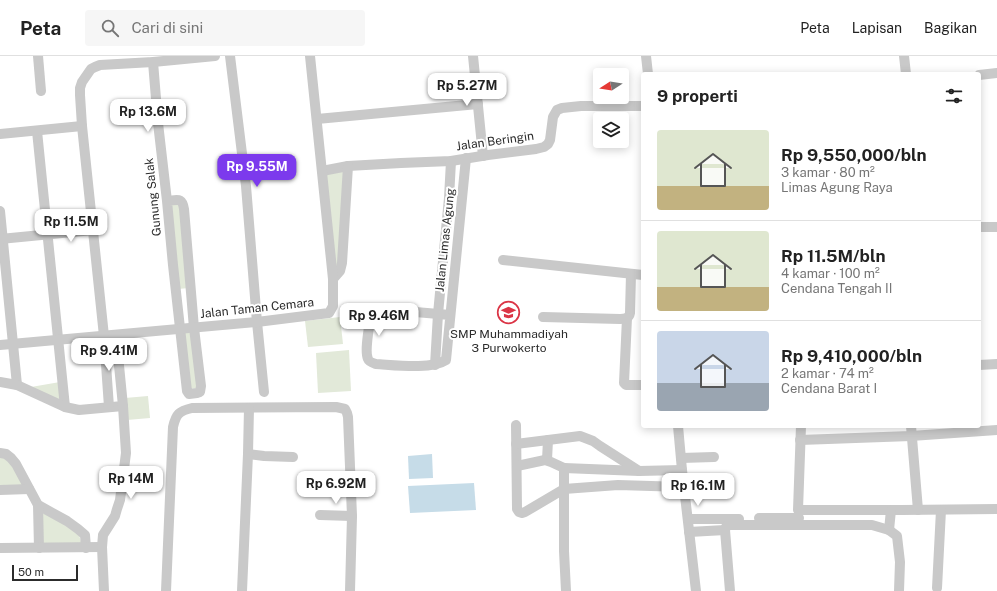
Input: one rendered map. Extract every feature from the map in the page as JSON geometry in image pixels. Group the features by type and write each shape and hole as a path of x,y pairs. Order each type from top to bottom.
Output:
{"street":[{"path":"38,56 41,92"},
{"path":"109,407 104,336 82,126 80,88 82,82 91,69 100,65 215,56"},
{"path":"230,56 246,186 264,392"},
{"name":"Jalan Taman Cemara","path":"0,345 257,322 329,313 333,306 333,279 310,56"},
{"path":"473,56 483,156"},
{"path":"646,56 648,72"},
{"path":"904,56 906,72"},
{"name":"Gunung Salak","path":"153,62 172,265 187,391 190,394 200,392 201,386 194,328"},
{"path":"981,75 997,73"},
{"path":"317,119 478,104"},
{"name":"Jalan Beringin","path":"322,171 348,166 451,161 536,149 544,147 548,144 550,140 551,124 554,113 557,110 581,106 641,106"},
{"path":"0,134 82,126"},
{"path":"37,131 65,408"},
{"name":"Jalan Limas Agung","path":"451,161 435,365 445,361 446,359 466,158"},
{"path":"333,279 340,270 342,262 348,166"},
{"path":"449,198 462,199"},
{"path":"167,201 179,200 183,203 194,328"},
{"path":"0,211 1,239 14,344 17,385"},
{"path":"981,227 997,227"},
{"path":"1,239 93,230"},
{"path":"444,257 456,259"},
{"path":"503,260 641,275"},
{"path":"631,274 630,316 627,318 624,383 626,385 641,385"},
{"path":"435,365 423,366 376,364 370,361 368,359 367,350 371,313 381,309 450,315"},
{"path":"543,317 627,318"},
{"path":"104,591 102,548 103,535 115,516 120,500 126,453 116,335"},
{"path":"981,365 997,364"},
{"path":"0,382 17,385 65,408 80,410 123,406"},
{"path":"166,591 173,427 175,417 186,409 192,408 336,407 345,409 348,418 352,516 350,591"},
{"path":"242,591 249,408"},
{"path":"516,425 517,508 519,512 525,512 564,489 618,485 684,487"},
{"path":"678,428 696,591"},
{"path":"798,518 801,428"},
{"path":"800,440 911,431 997,430"},
{"path":"911,431 918,510"},
{"path":"516,444 580,436 597,444 639,471"},
{"path":"548,440 548,460"},
{"path":"0,453 6,454 16,464 38,505 39,548"},
{"path":"248,454 293,458"},
{"path":"681,458 714,457"},
{"path":"517,466 548,460 564,468 639,471 682,470"},
{"path":"564,468 564,551 566,591"},
{"path":"0,490 29,489"},
{"path":"38,505 78,529 85,535 86,548"},
{"path":"730,591 725,530 729,525 891,510 997,509"},
{"path":"889,530 891,510"},
{"path":"937,588 941,510"},
{"path":"320,515 352,516"},
{"path":"688,519 798,518 872,525 889,530 897,536 900,562 899,591"},
{"path":"689,532 725,530"},
{"path":"0,548 102,548"}],"green space":[{"path":"346,169 340,266 335,272 326,173"},
{"path":"169,204 182,204 189,288 178,289"},
{"path":"340,317 343,344 308,347 305,321"},
{"path":"193,330 199,388 189,389 183,332"},
{"path":"349,350 351,391 318,393 316,353"},
{"path":"60,382 62,404 31,387"},
{"path":"148,396 150,418 127,420 125,398"},
{"path":"0,455 8,459 24,486 0,487"},
{"path":"41,512 64,524 79,535 82,545 42,546"}],"water":[{"path":"432,454 433,478 409,479 408,456"},
{"path":"474,483 476,510 410,513 408,486"}],"place":[{"name":"SMP Muhammadiyah 3 Purwokerto","path":"509,313"}]}
